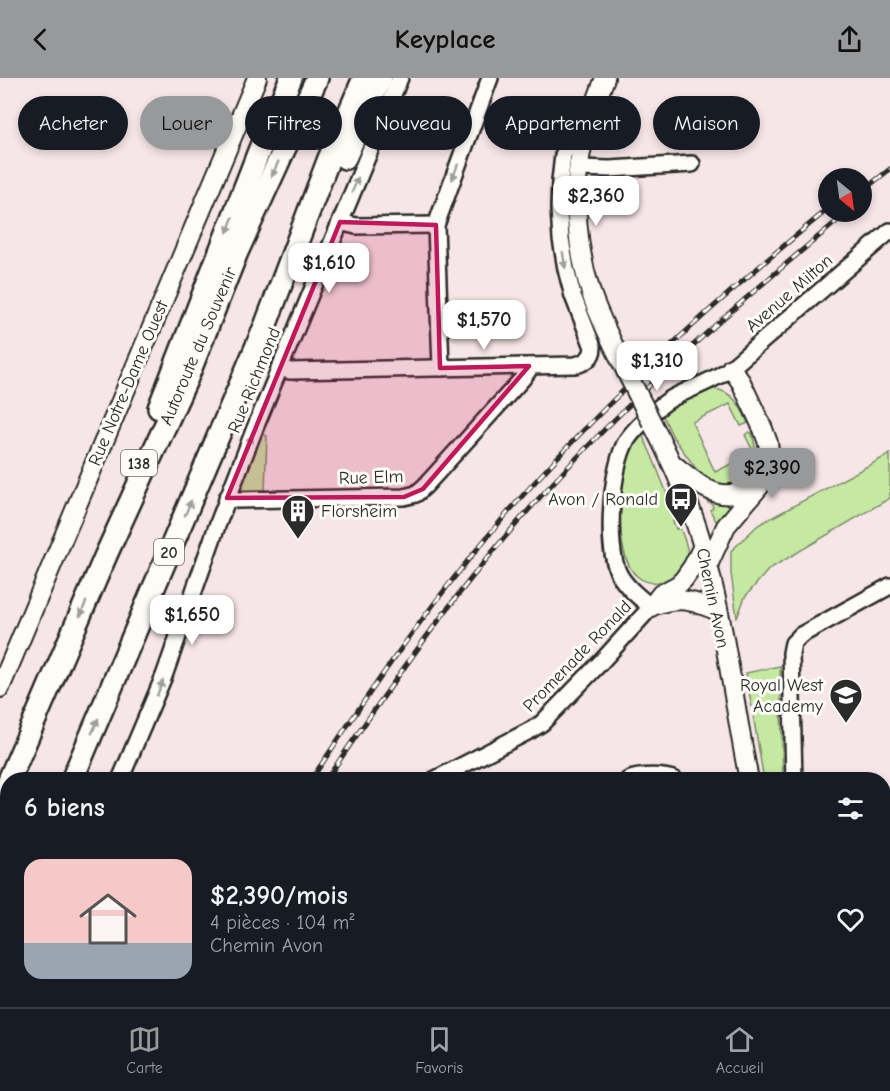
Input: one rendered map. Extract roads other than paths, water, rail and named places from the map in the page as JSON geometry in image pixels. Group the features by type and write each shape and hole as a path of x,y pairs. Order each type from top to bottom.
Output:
{"highway":[{"name":"138","path":"106,555 172,371 259,151 291,78"},
{"name":"Autoroute du Souvenir","path":"12,772 106,555 187,378 237,252 317,78"},
{"name":"20","path":"75,772 266,324 328,161 364,78"},
{"path":"266,324 381,78"}],"main road":[{"name":"Rue Notre-Dame Ouest","path":"0,688 256,78"},
{"name":"Chemin Avon","path":"599,96 605,78"},
{"name":"Chemin Avon","path":"582,150 577,189 577,219 587,279 604,324 672,464 703,546 718,611 748,772"},
{"path":"708,565 726,526 755,493 765,474 770,457 768,443 745,388 731,368"},
{"path":"672,464 701,486 723,495 749,488 765,474"},
{"path":"651,607 660,594 675,587 684,579 703,546"},
{"path":"651,607 667,602 687,600 718,611"}],"street":[{"name":"Rue Richmond","path":"123,772 164,676 227,498 400,78"},
{"path":"441,368 436,225 490,78"},
{"path":"279,368 290,371 570,365 580,364 588,359 593,347 573,297 561,239 559,195 564,150"},
{"path":"579,168 610,169 692,164"},
{"path":"340,222 356,226 436,225"},
{"name":"Avenue Milton","path":"651,607 622,579 612,551 614,490 623,447 632,433 668,400 713,380 731,368 890,231"},
{"name":"Rue Elm","path":"227,498 238,500 404,497 416,494 523,378 529,366"},
{"path":"794,772 792,647 801,635 890,586"},
{"name":"Promenade Ronald","path":"450,772 542,723 651,607"}],"railway":[{"path":"872,183 890,169"},
{"path":"316,772 421,621 468,560 531,486 611,402 653,362 739,284 818,217"},
{"path":"332,772 442,616 492,553 556,480 635,399 677,360 836,222"}],"place":[{"name":"Avon / Ronald","path":"681,528"},
{"name":"Florsheim","path":"298,540"},
{"name":"Royal West Academy","path":"846,724"}]}
